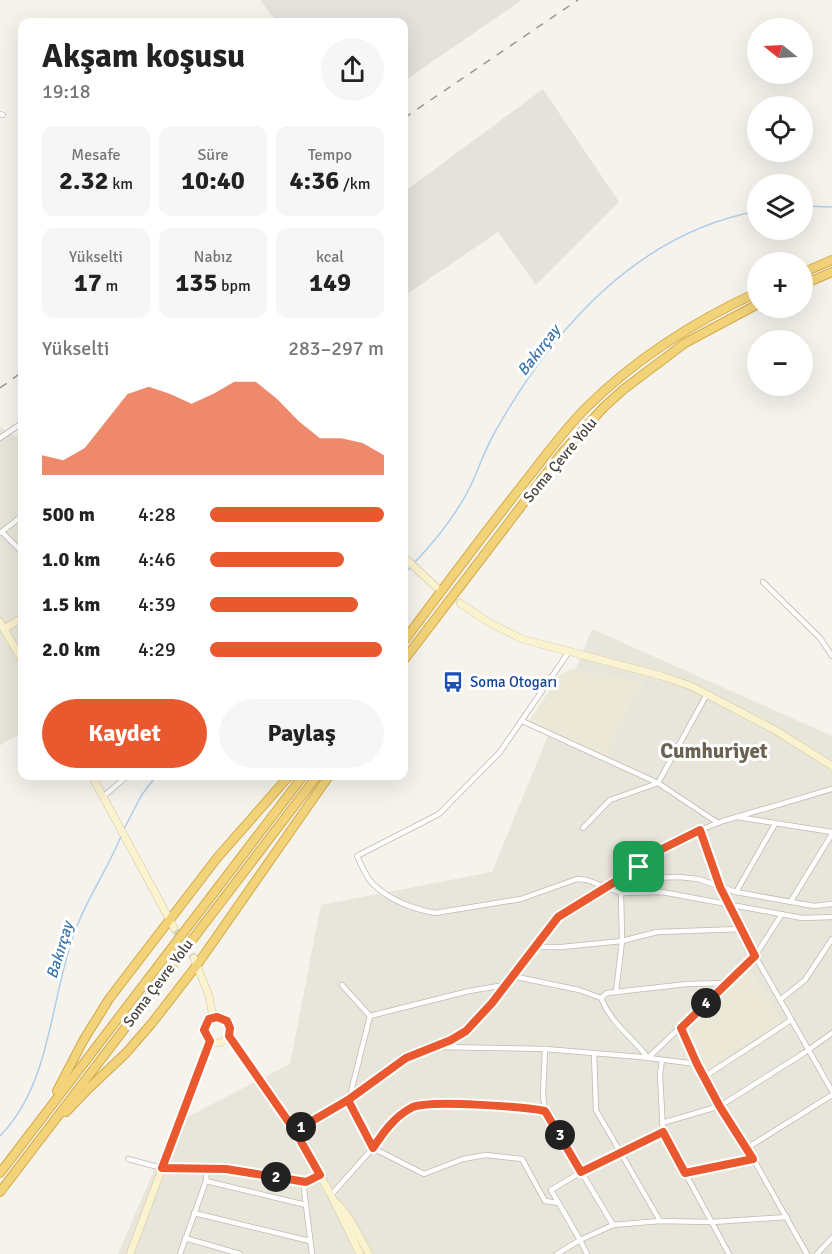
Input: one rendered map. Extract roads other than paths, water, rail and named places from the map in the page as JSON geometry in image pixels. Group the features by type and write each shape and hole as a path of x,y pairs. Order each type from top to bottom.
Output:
{"highway":[{"path":"813,268 832,260"},
{"path":"813,280 832,272"},
{"name":"Soma Çevre Yolu","path":"408,636 501,511 588,406 655,350 723,308 747,297"},
{"name":"Soma Çevre Yolu","path":"408,655 561,454 604,407 685,343 747,310"},
{"path":"37,1124 109,999 172,925 217,858 285,780"},
{"name":"Soma Çevre Yolu","path":"0,1173 300,780"},
{"name":"Soma Çevre Yolu","path":"0,1192 314,780"},
{"path":"34,1148 152,1023 326,780"}],"main road":[{"path":"408,561 433,584"},
{"path":"459,603 516,637 568,653 662,676 691,686 775,730 832,766"},
{"path":"18,620 1,628 18,654"},
{"path":"94,780 172,925"},
{"path":"196,961 209,996 213,1017"},
{"path":"229,1036 218,1043 210,1041 204,1030 206,1022 213,1017 220,1017 227,1021 230,1028 229,1036 295,1131 331,1195 360,1254"},
{"path":"130,1254 210,1041"},
{"path":"331,1195 349,1218 369,1254"}],"street":[{"path":"0,438 18,426"},
{"path":"18,519 1,532 18,548"},
{"path":"763,582 820,638 832,656"},
{"path":"568,653 500,752 439,814 357,856 373,885 391,897 435,913 521,899 577,879 587,880 621,893 662,892 802,918 832,917"},
{"path":"584,828 610,800 658,783 707,694"},
{"path":"522,722 658,783 717,823"},
{"path":"106,799 123,780"},
{"path":"295,1131 348,1100 406,1058 451,1040 466,1031 492,1003 558,917 639,867 662,849 717,823 832,789"},
{"path":"735,817 832,833 791,901"},
{"path":"736,892 775,824"},
{"path":"700,830 728,904 808,1051 832,1090"},
{"path":"618,879 679,877 698,879 736,892 814,906 832,904"},
{"path":"616,992 622,941 621,893"},
{"path":"648,1058 755,956 782,914"},
{"path":"533,947 562,947 622,941 657,932 741,929"},
{"path":"780,1000 805,980 832,939"},
{"path":"512,976 579,990 601,998 610,1018 636,1041 648,1058"},
{"path":"601,998 607,993 687,984 727,983"},
{"path":"342,985 370,1016"},
{"path":"370,1016 506,985"},
{"path":"370,1016 348,1100 373,1148 424,1174 463,1159 486,1155 522,1159 546,1201 559,1203"},
{"path":"704,1077 791,1020"},
{"path":"681,1028 720,1107 747,1148 807,1254"},
{"path":"662,1123 720,1107 832,1033"},
{"path":"435,1047 545,1048 697,1064"},
{"path":"545,1048 543,1095 545,1111 613,1225"},
{"path":"594,1053 596,1110 660,1221"},
{"path":"662,1060 660,1075 663,1132 729,1254"},
{"path":"747,1148 832,1095"},
{"path":"331,1195 373,1148 393,1121 413,1106 448,1104 545,1111"},
{"path":"587,1254 551,1190 581,1172 663,1132"},
{"path":"128,1159 162,1168 245,1172 306,1182 320,1175"},
{"path":"685,1173 753,1159"},
{"path":"180,1254 206,1181 207,1169"},
{"path":"206,1181 306,1205"},
{"path":"306,1182 304,1189 312,1254"},
{"path":"194,1213 310,1241"},
{"path":"557,1254 580,1240 613,1225 660,1221 712,1222 787,1217"},
{"path":"185,1238 240,1254"},
{"path":"817,1254 832,1238"}],"waterway":[{"name":"Bakırçay","path":"813,206 832,207"},
{"name":"Bakırçay","path":"415,562 453,516 471,485 491,438 543,358 571,323 602,292 637,264 674,240 714,223 747,214"},
{"name":"Bakırçay","path":"408,570 412,566"},
{"name":"Bakırçay","path":"124,829 141,796 153,780"},
{"name":"Bakırçay","path":"0,1136 17,1115 30,1091 48,1039 75,931 121,836"}],"tunnel":[{"path":"174,928 194,958"}],"railway":[{"path":"408,115 578,0"},
{"path":"0,388 18,375"}],"place":[{"name":"Soma Otogarı","path":"453,682"}],"district":[{"name":"Cumhuriyet","path":"714,751"}]}
